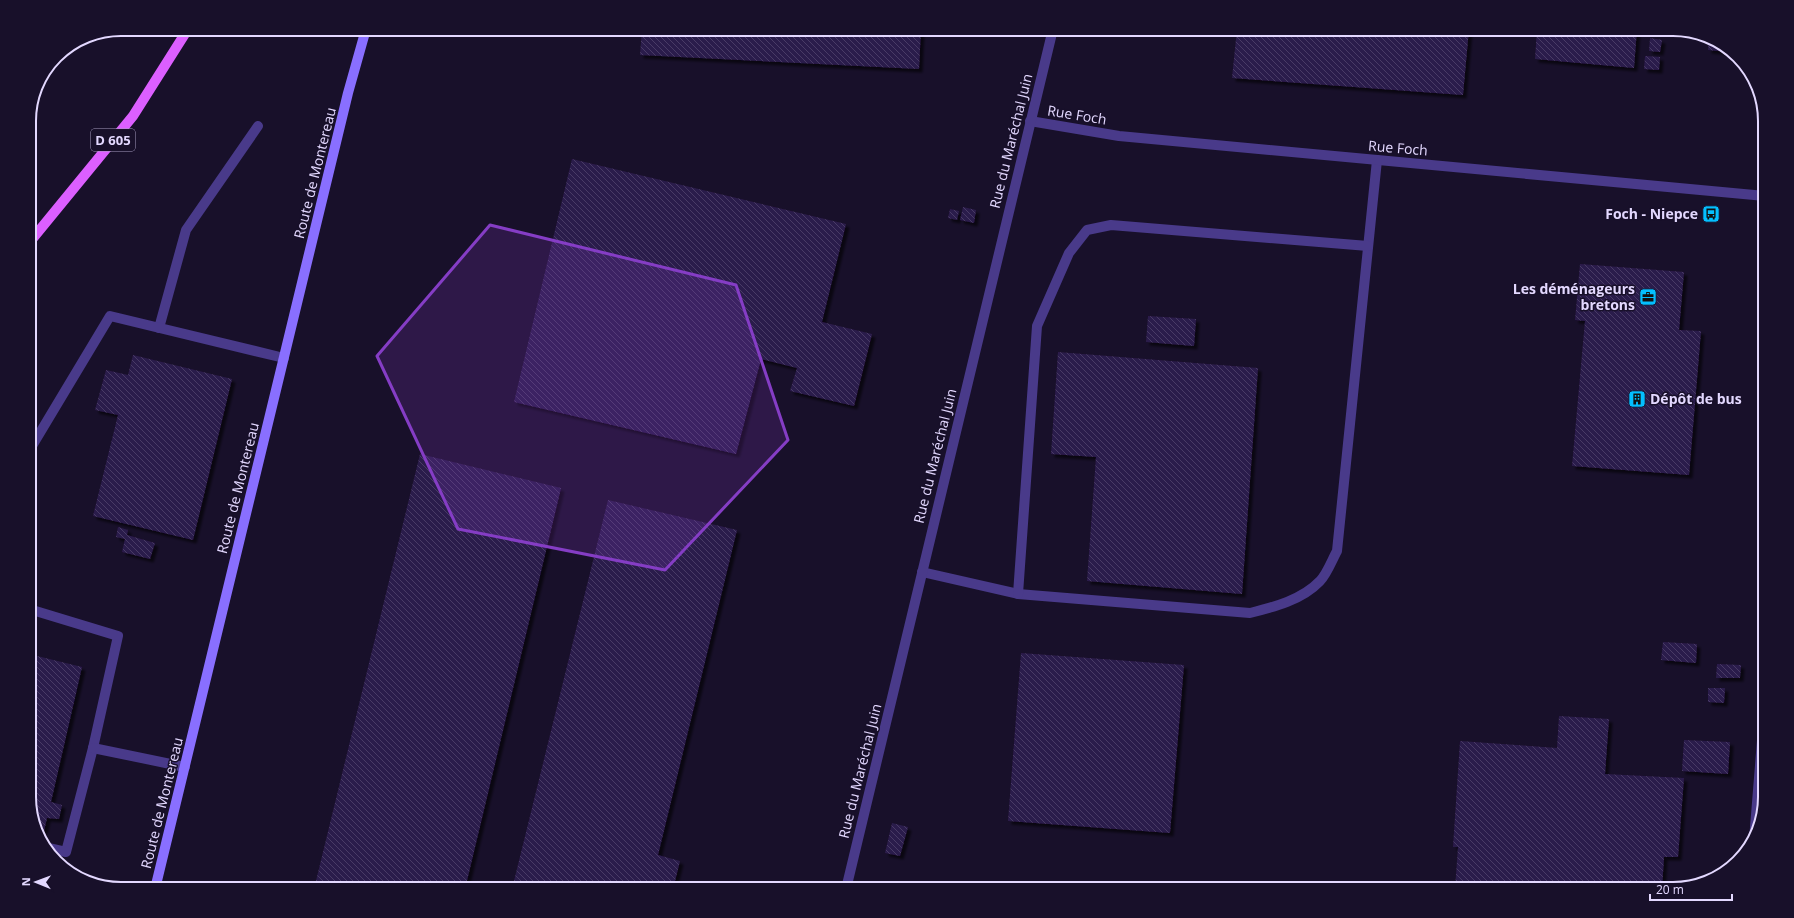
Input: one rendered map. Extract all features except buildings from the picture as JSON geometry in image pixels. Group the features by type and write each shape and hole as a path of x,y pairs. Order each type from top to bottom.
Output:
{"main road":[{"name":"D 605","path":"36,234 133,116 184,36"},
{"name":"Route de Montereau","path":"158,882 348,93 360,36"},
{"name":"Route de Montereau","path":"348,93 364,36"}],"street":[{"name":"Rue du Maréchal Juin","path":"848,882 1051,36"},
{"name":"Rue Foch","path":"1030,122 1119,136 1758,195"},
{"path":"158,328 186,230 258,126"},
{"path":"922,572 1018,594 1250,612 1272,607 1297,598 1320,581 1337,551 1377,160"},
{"path":"1018,594 1037,326 1069,253 1086,230 1111,225 1368,246"},
{"path":"36,439 110,316 284,358"},
{"path":"36,611 118,636 93,748 66,852 54,849"},
{"path":"93,748 185,767"},
{"path":"1756,812 1758,790"}],"highlighted area":[{"path":"490,225 736,285 788,440 665,570 458,529 377,356"}],"place":[{"name":"Foch - Niepce","path":"1711,214"},
{"name":"Les déménageurs bretons","path":"1648,297"},
{"name":"Dépôt de bus","path":"1637,399"}]}
